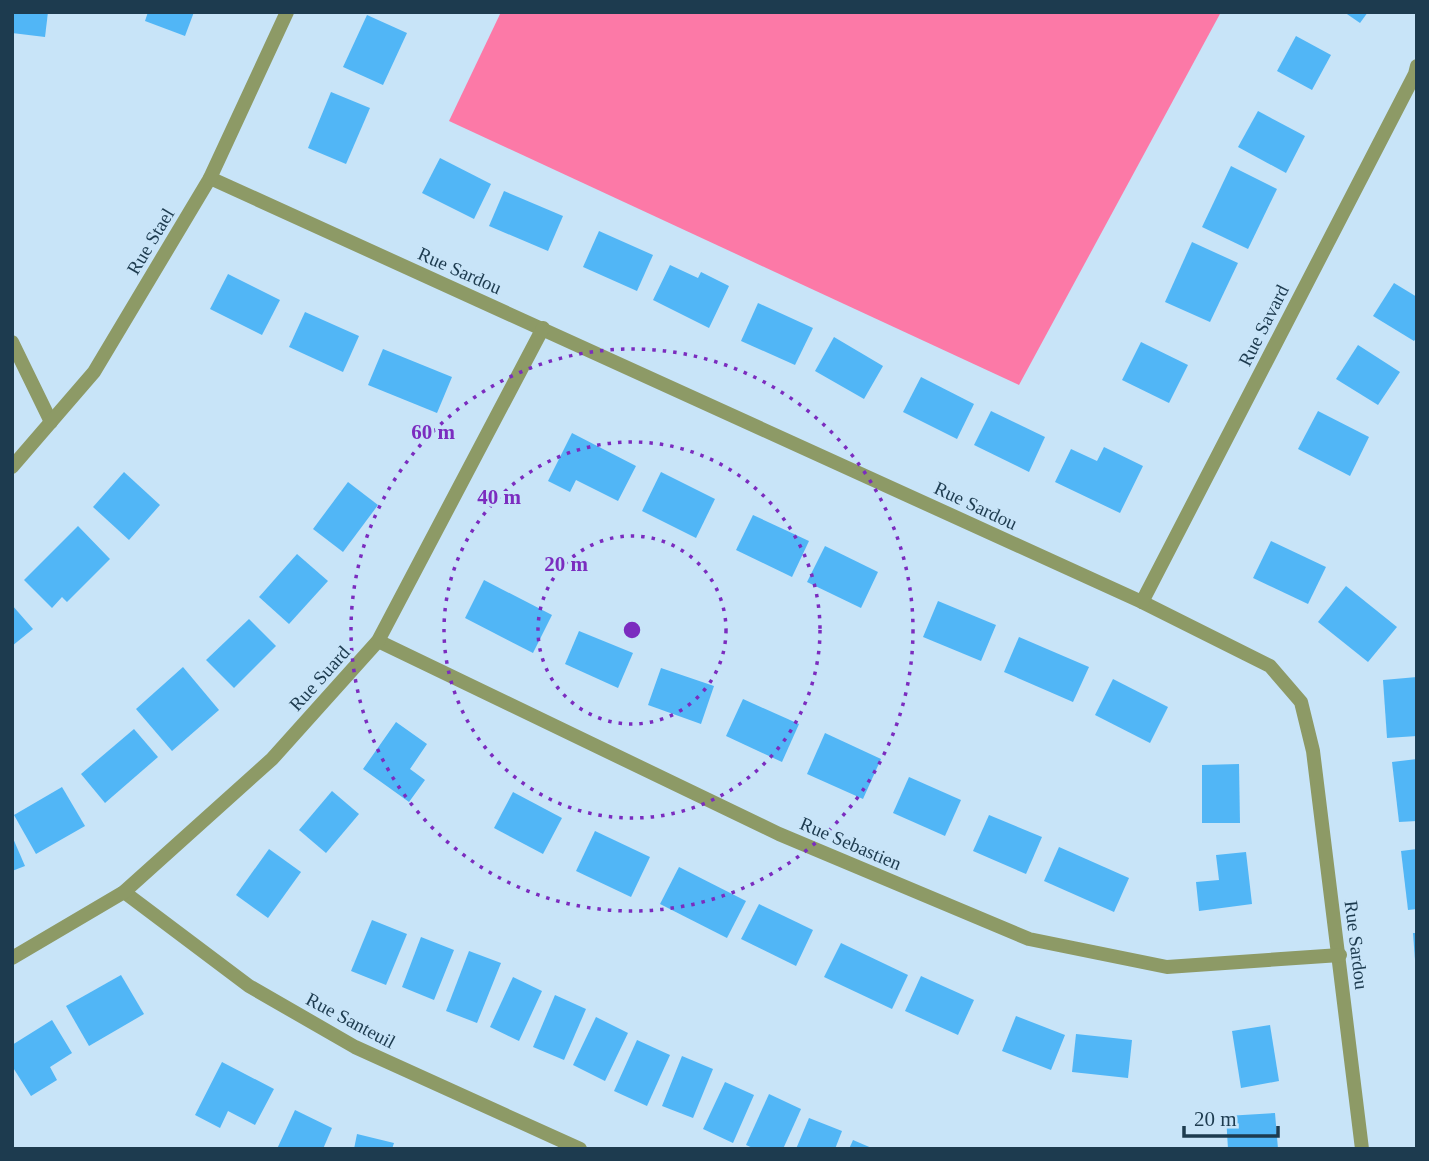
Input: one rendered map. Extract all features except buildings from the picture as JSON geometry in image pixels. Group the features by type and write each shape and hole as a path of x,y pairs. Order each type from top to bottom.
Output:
{"street":[{"name":"Rue Stael","path":"12,467 94,372 210,178 287,12"},
{"name":"Rue Savard","path":"1142,601 1417,66"},
{"name":"Rue Sardou","path":"210,178 1142,601 1270,666 1301,702 1313,751 1362,1149"},
{"name":"Rue Suard","path":"12,958 124,892 272,759 378,641 543,328"},
{"path":"12,342 51,422"},
{"name":"Rue Sebastien","path":"378,641 779,834 1029,939 1167,967 1340,956"},
{"name":"Rue Santeuil","path":"124,892 249,986 355,1047 580,1149"}],"shaded area":[{"path":"501,12 1221,12 1019,385 449,121"}]}
